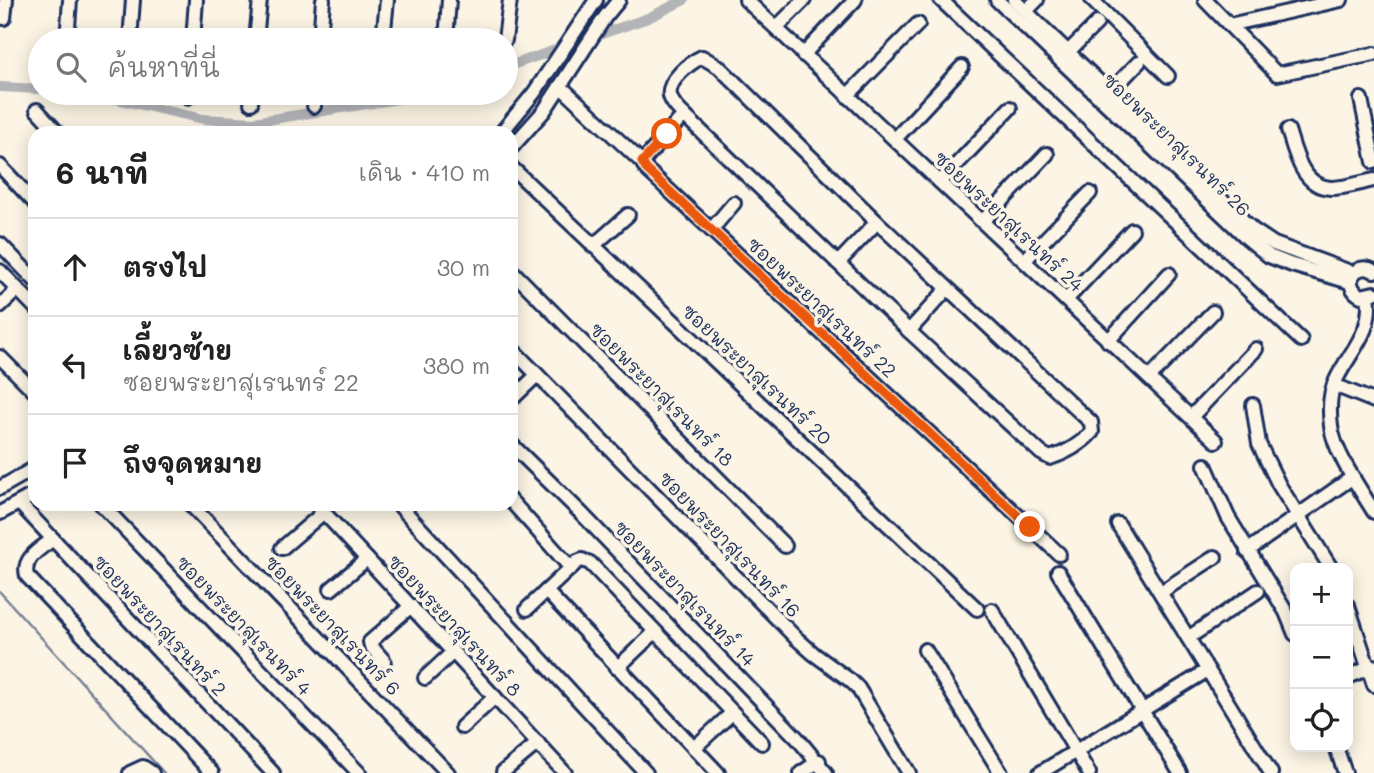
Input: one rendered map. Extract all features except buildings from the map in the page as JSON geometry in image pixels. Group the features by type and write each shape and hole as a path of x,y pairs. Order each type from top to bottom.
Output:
{"street":[{"path":"4,18 6,0"},
{"path":"68,28 70,0"},
{"path":"131,28 133,0"},
{"path":"194,28 196,0"},
{"path":"257,28 260,0"},
{"path":"321,28 323,0"},
{"path":"384,28 387,0"},
{"path":"447,28 449,0"},
{"path":"506,28 510,0"},
{"path":"518,140 544,111 619,0"},
{"name":"ซอยพระยาสุเรนทร์ 24","path":"746,0 1216,442"},
{"path":"776,29 804,0"},
{"path":"803,55 855,0"},
{"path":"941,0 1301,340"},
{"name":"ซอยพระยาสุเรนทร์ 26","path":"997,0 1126,113 1246,237 1269,256 1292,265 1352,277"},
{"name":"ซอยพระยาสุเรนทร์ 26","path":"1014,0 1111,91 1126,113"},
{"path":"1026,11 1037,0"},
{"path":"1092,0 1168,76"},
{"path":"1205,0 1277,74 1374,54"},
{"path":"1229,25 1341,0"},
{"path":"507,126 548,73 592,5"},
{"path":"1069,51 1097,23"},
{"path":"847,96 918,24"},
{"path":"702,57 710,60 947,289 1091,422 1092,432 1066,452 1051,458 1041,453 909,331 684,115 669,93 672,83 693,61 702,57"},
{"path":"1111,91 1139,62"},
{"path":"895,139 962,67"},
{"name":"ซอยพระยาสุเรนทร์ 22","path":"562,84 646,169 1059,554"},
{"path":"1361,99 1374,162"},
{"path":"940,182 1010,108"},
{"path":"37,110 52,126"},
{"path":"642,162 684,115"},
{"path":"1288,130 1300,165 1310,180 1331,188 1374,180"},
{"path":"983,221 1047,153"},
{"path":"0,166 28,196"},
{"name":"ซอยพระยาสุเรนทร์ 20","path":"518,174 976,609"},
{"path":"1025,260 1090,193"},
{"path":"711,230 734,203"},
{"path":"593,246 628,215"},
{"path":"838,263 877,222"},
{"path":"1066,300 1132,230"},
{"path":"0,244 28,273"},
{"name":"ซอยพระยาสุเรนทร์ 26","path":"1352,277 1364,267 1374,271"},
{"path":"0,271 28,300"},
{"path":"1108,341 1169,274"},
{"name":"ซอยพระยาสุเรนทร์ 18","path":"518,277 785,546"},
{"name":"ซอยพระยาสุเรนทร์ 26","path":"1352,277 1356,293 1371,295"},
{"path":"909,331 947,289"},
{"path":"0,306 17,290"},
{"path":"1371,295 1372,308 1368,330 1334,385 1330,409 1331,429 1353,477 1374,512"},
{"path":"1149,378 1213,312"},
{"path":"1191,417 1256,349"},
{"name":"ซอยพระยาสุเรนทร์ 16","path":"518,355 796,638 851,681 909,773"},
{"path":"0,357 28,385"},
{"path":"518,393 537,375"},
{"path":"1334,385 1374,401"},
{"path":"1253,405 1259,444 1279,485 1328,563"},
{"name":"ซอยพระยาสุเรนทร์ 14","path":"518,451 581,513 818,761 826,773"},
{"path":"1205,465 1228,517 1286,612 1292,626"},
{"path":"0,488 28,472"},
{"path":"1247,551 1353,477"},
{"path":"0,513 28,498"},
{"name":"ซอยพระยาสุเรนทร์ 2","path":"19,503 273,773"},
{"path":"518,509 571,568"},
{"name":"ซอยพระยาสุเรนทร์ 4","path":"108,511 359,773"},
{"name":"ซอยพระยาสุเรนทร์ 6","path":"197,511 448,773"},
{"path":"282,548 317,511"},
{"name":"ซอยพระยาสุเรนทร์ 8","path":"323,511 565,773"},
{"path":"404,511 646,773"},
{"path":"1118,524 1271,773"},
{"path":"53,538 27,561 27,576 212,773"},
{"path":"1161,592 1215,557"},
{"path":"331,589 367,559"},
{"path":"527,609 571,568 582,560 590,563 762,743"},
{"path":"1058,572 1180,773"},
{"path":"546,591 718,773"},
{"path":"1188,638 1258,591"},
{"path":"384,661 370,642 411,606"},
{"path":"992,610 1089,773"},
{"path":"1353,619 1371,667 1374,685"},
{"path":"617,668 654,633"},
{"path":"925,650 1001,773"},
{"path":"425,678 453,652"},
{"path":"1353,675 1371,667"},
{"path":"1040,773 1208,670"},
{"path":"461,727 495,697"},
{"path":"694,748 733,713"},
{"path":"503,772 538,743"},
{"path":"1338,752 1345,773"},
{"path":"801,773 818,761"},
{"path":"130,773 144,767 152,773"}],"waterway":[{"path":"518,63 648,18 684,0"},
{"path":"0,87 28,88"},
{"path":"142,105 203,119 254,122 360,105"},
{"path":"0,592 164,773"}],"route":[{"path":"667,134 642,162 646,169 1030,527"}]}
